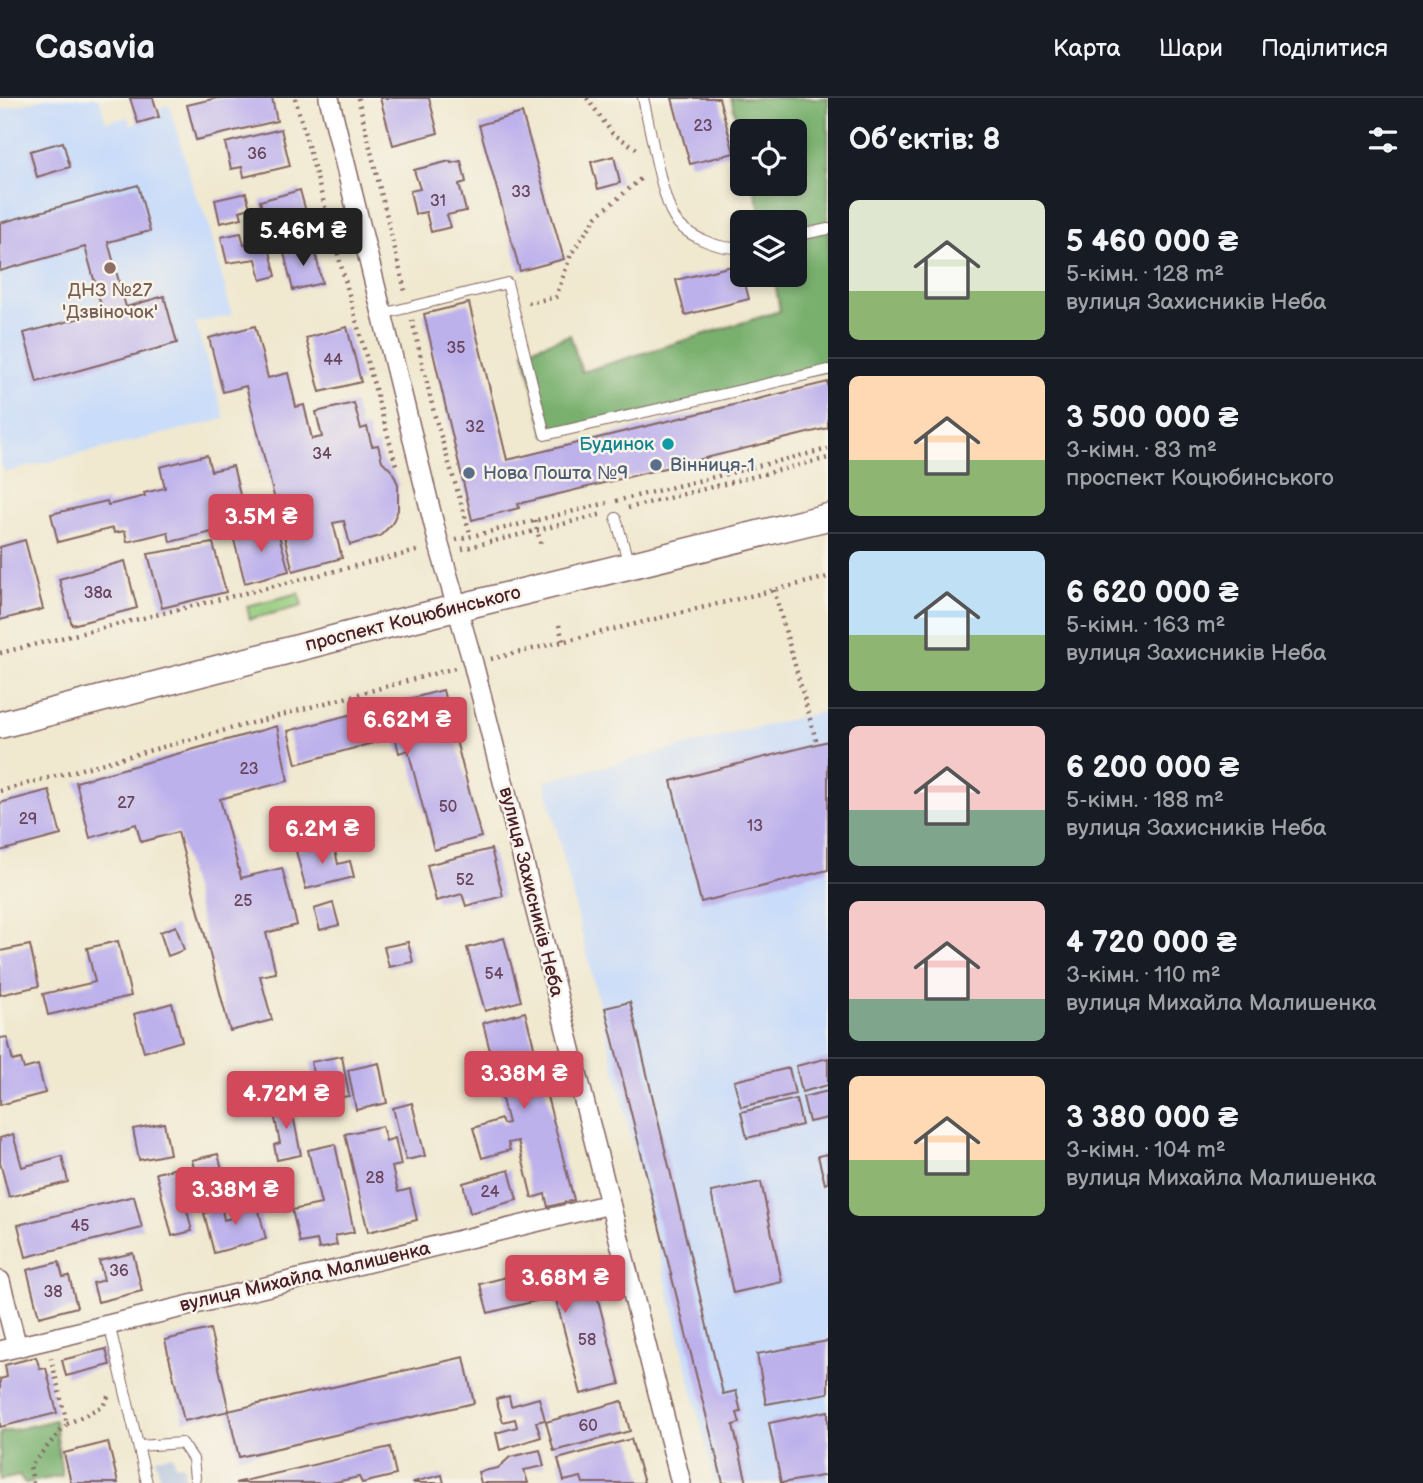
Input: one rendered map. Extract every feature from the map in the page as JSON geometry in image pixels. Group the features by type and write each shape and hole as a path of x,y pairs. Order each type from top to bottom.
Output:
{"main road":[{"name":"проспект Коцюбинського","path":"0,725 457,607 828,517"}],"street":[{"name":"вулиця Захисників Неба","path":"329,98 382,314 430,547 457,607 473,663 681,1483"},
{"name":"вулиця Михайла Малишенка","path":"8,1349 610,1204"},
{"path":"0,1281 8,1349"}],"lane":[{"path":"643,98 673,216 697,239 730,247"},
{"path":"807,233 828,229"},
{"path":"382,314 507,283 545,435 828,370"},
{"path":"617,514 629,565"},
{"path":"109,1324 147,1483"},
{"path":"139,1446 182,1443 192,1459 195,1478"}],"path":[{"path":"295,98 392,456 401,474"},
{"path":"513,307 555,297 571,254 597,216 659,163 612,133 587,98"},
{"path":"0,653 828,449"},
{"path":"617,514 828,458"},
{"path":"459,550 606,513"},
{"path":"535,521 541,546"},
{"path":"418,536 430,547"},
{"path":"0,792 473,663 828,577"},
{"path":"774,590 817,744"},
{"path":"559,625 563,641"},
{"path":"47,1340 67,1424"},
{"path":"33,1483 30,1466 67,1424 103,1406 115,1384 119,1364"}],"shaded area":[{"name":"ДНЗ №27 'Дзвіночок'","path":"47,98 99,98 106,122 128,117 131,125 159,117 159,108 169,105 194,191 208,222 232,315 195,323 225,419 6,472 0,463 0,110"},
{"path":"828,710 828,1483 715,1483 545,781"},
{"path":"173,1455 175,1465 183,1464 186,1483 161,1483 156,1458"}],"green space":[{"path":"731,98 828,98 828,370 545,435 524,351 570,335 582,372 780,311 776,287 807,287 807,210 760,210 756,196 807,196 807,119 736,119"},
{"path":"299,593 302,606 250,619 247,606"},
{"path":"55,1420 62,1476 25,1483 19,1476 0,1480 0,1433"}],"building":[{"path":"130,98 153,98 159,117 138,123"},
{"path":"217,98 272,98 277,121 196,140 187,105"},
{"path":"380,98 429,98 438,133 393,145"},
{"path":"672,98 719,98 730,138 730,154 690,164"},
{"path":"522,113 564,259 520,271 479,125"},
{"path":"281,129 290,166 244,177 242,167 231,169 225,143"},
{"path":"63,142 70,167 37,177 30,151"},
{"path":"614,156 620,183 598,189 591,162"},
{"path":"461,161 466,182 459,184 466,211 447,215 451,227 431,232 426,212 415,214 410,191 420,189 414,170"},
{"path":"138,185 150,231 108,242 126,307 164,296 177,343 37,382 24,333 103,312 85,247 0,271 0,223"},
{"path":"300,190 310,226 282,234 277,217 266,221 260,201"},
{"path":"246,193 250,208 240,211 242,218 220,223 215,200"},
{"path":"241,233 244,245 267,239 276,276 261,280 256,259 227,263 221,237"},
{"path":"314,246 322,283 293,290 284,253"},
{"path":"730,266 730,287 746,287 749,299 685,315 676,280"},
{"path":"469,303 507,460 828,382 828,428 518,504 519,508 472,520 424,314"},
{"path":"255,326 268,378 288,373 296,407 304,405 312,439 322,437 316,412 354,403 361,429 367,427 372,446 378,445 382,461 392,471 398,484 398,510 392,524 380,536 350,545 344,521 333,523 342,558 293,571 246,386 223,392 209,338"},
{"path":"347,327 361,382 320,392 306,338"},
{"path":"207,455 211,471 233,466 246,519 225,525 225,529 170,542 168,532 127,542 125,531 114,533 113,528 58,542 51,514 107,501 108,505 145,496 144,493 165,488 160,467"},
{"path":"276,525 289,571 245,583 233,536"},
{"path":"25,540 43,609 0,620 0,547"},
{"path":"213,543 226,592 162,608 148,554"},
{"path":"125,561 137,608 72,625 59,579"},
{"path":"443,690 481,837 434,850 408,750 399,753 395,737 296,764 288,731"},
{"path":"277,726 288,781 220,799 241,878 282,868 297,925 266,933 276,973 260,976 272,1020 230,1031 178,832 141,842 136,824 90,838 76,782"},
{"path":"828,741 828,870 701,902 671,781"},
{"path":"49,790 61,835 0,851 0,803"},
{"path":"333,842 338,864 350,861 354,877 306,889 296,851"},
{"path":"491,849 503,896 466,906 462,894 436,901 427,865"},
{"path":"333,903 339,925 320,930 314,909"},
{"path":"176,926 184,950 168,956 160,932"},
{"path":"504,938 521,1001 485,1011 467,948"},
{"path":"118,941 131,996 48,1015 43,994 95,982 87,948"},
{"path":"408,942 413,962 389,967 384,947"},
{"path":"30,945 39,986 0,995 0,951"},
{"path":"630,1002 723,1394 736,1391 741,1412 737,1413 740,1423 733,1425 747,1483 723,1483 605,1008"},
{"path":"172,1003 182,1041 144,1052 134,1014"},
{"path":"525,1012 574,1200 548,1207 545,1194 532,1198 518,1141 508,1143 510,1150 482,1158 473,1128 501,1119 503,1124 508,1123 483,1023"},
{"path":"7,1037 13,1061 21,1059 24,1069 38,1065 45,1093 0,1105 0,1038"},
{"path":"342,1056 349,1096 318,1101 311,1062"},
{"path":"828,1058 828,1085 802,1092 796,1066"},
{"path":"379,1063 387,1103 356,1110 348,1070"},
{"path":"789,1068 795,1094 741,1107 734,1081"},
{"path":"828,1091 828,1118 809,1122 803,1097"},
{"path":"796,1099 802,1125 747,1138 741,1112"},
{"path":"290,1100 301,1155 277,1160 274,1145 280,1143 272,1104"},
{"path":"412,1103 425,1156 406,1160 393,1108"},
{"path":"164,1123 170,1154 139,1160 133,1129"},
{"path":"382,1126 386,1141 395,1138 401,1165 392,1167 398,1192 410,1189 417,1220 368,1232 345,1134"},
{"path":"13,1134 22,1167 62,1156 68,1182 9,1197 0,1162 0,1138"},
{"path":"335,1144 354,1232 335,1236 337,1245 319,1249 317,1240 300,1243 292,1210 321,1204 308,1150"},
{"path":"218,1154 229,1197 203,1204 192,1160"},
{"path":"828,1154 828,1183 825,1184 818,1156"},
{"path":"177,1168 192,1231 172,1236 156,1173"},
{"path":"509,1170 517,1200 470,1213 463,1183"},
{"path":"761,1182 782,1282 733,1293 711,1192"},
{"path":"134,1196 142,1228 26,1257 18,1225"},
{"path":"256,1199 266,1239 214,1253 204,1213 222,1209 224,1220 238,1216 235,1205"},
{"path":"133,1253 142,1291 98,1302 93,1283 104,1280 99,1261"},
{"path":"581,1257 588,1261 620,1384 581,1394 555,1296 488,1313 480,1284"},
{"path":"59,1262 63,1277 69,1276 77,1307 39,1317 27,1270"},
{"path":"210,1329 229,1411 184,1421 165,1340"},
{"path":"828,1341 828,1393 766,1404 757,1354"},
{"path":"106,1349 110,1365 66,1376 62,1360"},
{"path":"36,1357 40,1369 46,1368 57,1413 0,1427 0,1379 7,1377 5,1365"},
{"path":"464,1357 474,1403 239,1457 228,1411"},
{"path":"509,1396 511,1406 539,1398 545,1420 536,1422 541,1437 500,1450 496,1433 517,1427 515,1419 503,1422 496,1399"},
{"path":"622,1401 630,1431 554,1451 546,1422"},
{"path":"828,1411 828,1475 781,1483 769,1423"},
{"path":"631,1439 644,1483 583,1483 581,1477 564,1481 558,1459"},
{"path":"108,1442 118,1483 71,1483 64,1453"},
{"path":"390,1447 396,1475 362,1483 359,1477 331,1483 235,1483"},
{"path":"540,1450 544,1466 524,1470 528,1483 481,1483 478,1472 498,1468 510,1457"},
{"path":"442,1475 444,1483 413,1482"}],"place":[{"name":"ДНЗ №27 'Дзвіночок'","path":"110,268"},
{"name":"Будинок","path":"668,444"},
{"name":"Вінниця-1","path":"656,465"},
{"name":"Нова Пошта №9","path":"469,473"}]}
